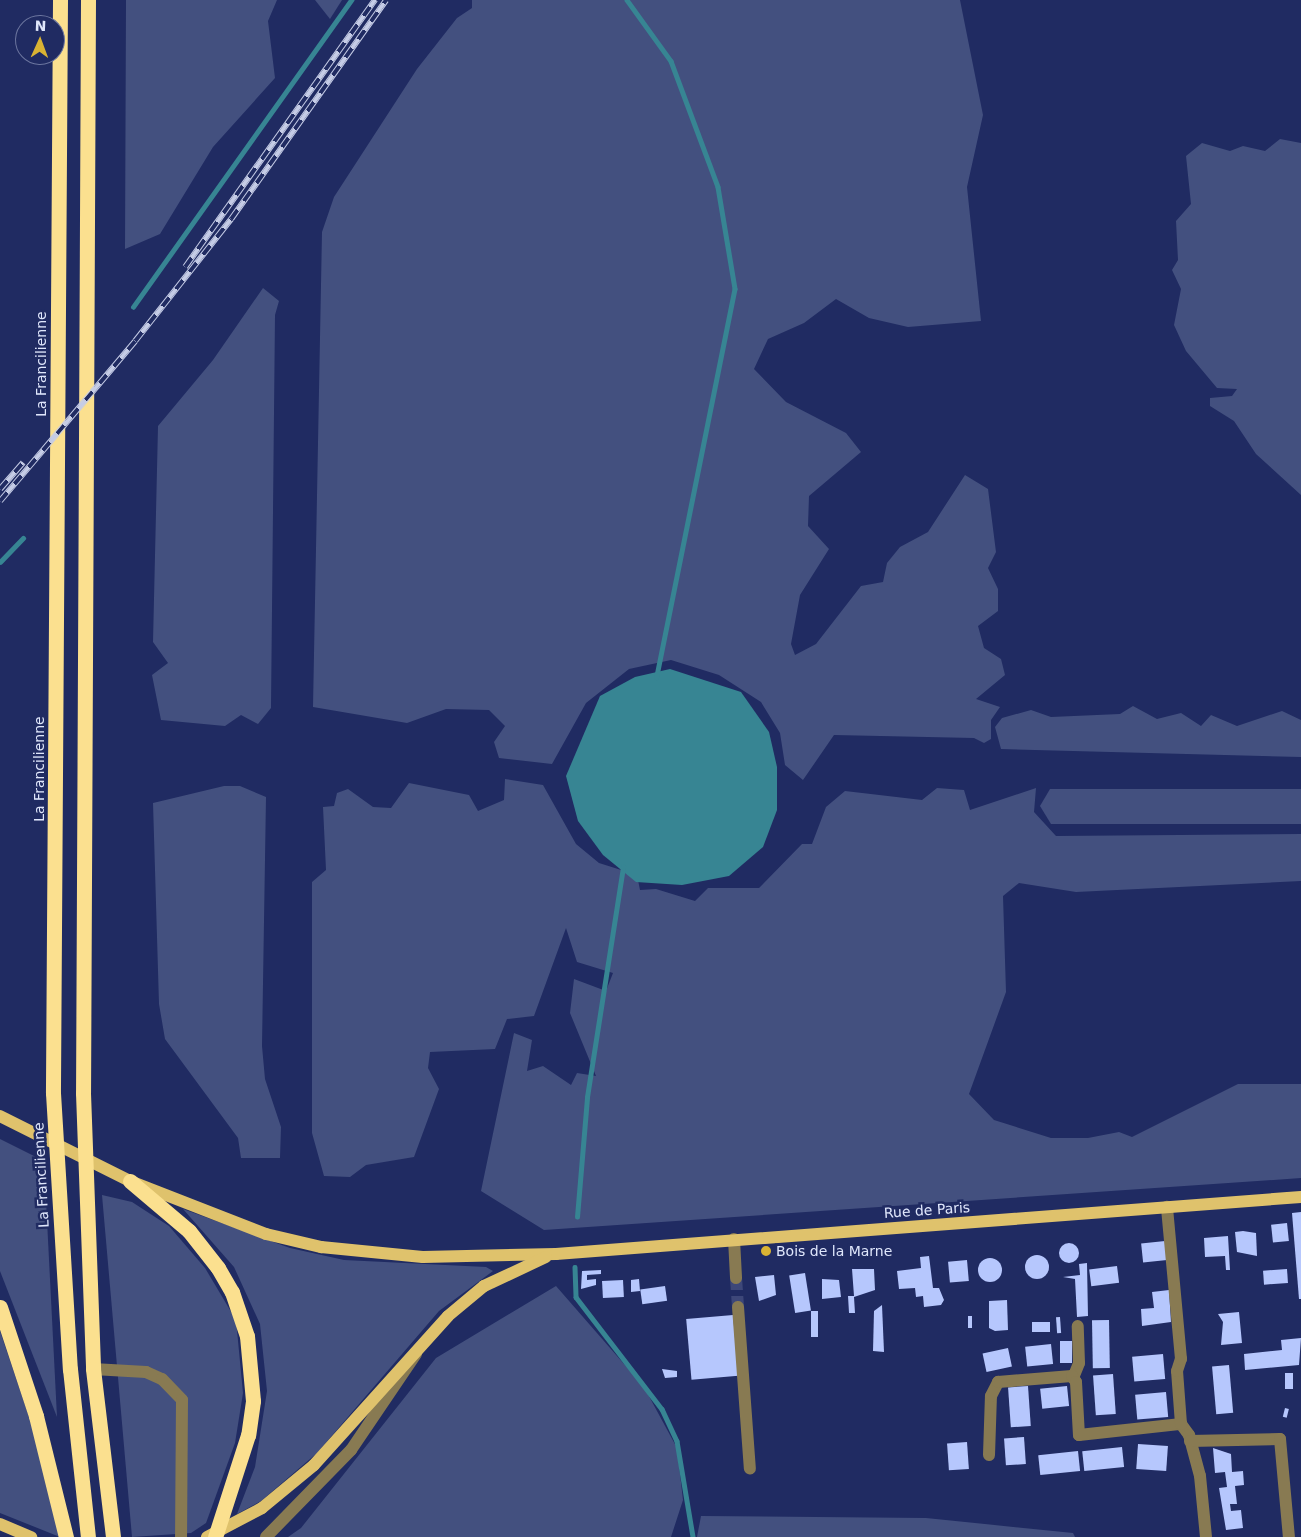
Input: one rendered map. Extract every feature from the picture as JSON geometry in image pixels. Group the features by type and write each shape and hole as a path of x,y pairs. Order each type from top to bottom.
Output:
{"highway":[{"name":"La Francilienne","path":"60,0 53,1093 80,1491 88,1537"},
{"path":"88,0 82,875 85,1180 93,1369 113,1537"},
{"path":"130,1180 189,1231 232,1292 247,1336 253,1401 240,1465 215,1537"},
{"path":"0,1306 57,1496 66,1537"}],"main road":[{"name":"Rue de Paris","path":"0,1116 130,1180 219,1218 321,1246 423,1257 556,1254 1301,1197"},
{"path":"207,1537 262,1508 314,1465 423,1340 484,1286 556,1254"},
{"path":"0,1524 31,1537"}],"street":[{"path":"1167,1207 1181,1359 1176,1371 1181,1424 1190,1441 1200,1476 1206,1537"},
{"path":"734,1239 736,1278"},
{"path":"738,1307 750,1469"},
{"path":"1078,1326 1079,1364 1073,1378 1080,1435 1181,1424"},
{"path":"266,1537 351,1450 412,1365 423,1340"},
{"path":"93,1369 146,1372 162,1379 182,1400 181,1537"},
{"path":"989,1455 993,1385 1064,1375 1073,1378"},
{"path":"1190,1441 1280,1439 1288,1537"}],"shaded area":[{"path":"126,0 277,0 268,21 275,78 213,147 160,234 125,249"},
{"path":"315,0 342,0 330,19"},
{"path":"472,0 960,0 983,115 967,187 981,321 908,327 869,318 836,299 804,323 768,339 754,369 786,402 846,433 861,452 809,496 808,526 829,549 800,595 791,644 795,655 816,644 861,586 883,582 887,563 900,547 928,532 965,475 988,489 996,552 988,568 998,589 998,611 978,626 984,648 1001,659 1005,675 976,699 1000,707 991,720 991,739 984,743 974,738 834,735 803,780 785,765 780,733 761,702 719,675 671,660 629,669 586,703 552,764 499,758 494,742 505,726 489,710 446,709 407,723 313,707 322,232 334,197 417,69 457,18 472,8"},
{"path":"1280,139 1301,143 1301,495 1256,454 1234,421 1210,406 1210,398 1232,396 1237,389 1217,388 1186,351 1174,325 1181,289 1172,270 1178,260 1176,221 1191,204 1186,156 1202,143 1230,151 1243,146 1265,151"},
{"path":"263,288 279,301 275,315 271,708 258,724 241,715 225,726 161,720 152,675 168,663 153,642 158,426 213,360"},
{"path":"670,669 741,692 769,732 777,767 777,810 763,847 729,876 682,885 636,882 603,855 578,821 566,776 600,696 635,677"},
{"path":"1133,706 1157,719 1181,713 1201,726 1211,715 1237,726 1282,711 1301,720 1301,757 1001,749 995,727 1002,718 1031,710 1051,717 1120,714"},
{"path":"505,779 543,785 576,844 599,863 637,875 640,890 656,889 695,901 708,888 759,888 802,844 812,844 826,807 845,791 922,800 937,788 964,790 970,810 1036,788 1034,812 1056,836 1301,834 1301,881 1076,892 1019,883 1003,896 1006,992 969,1094 994,1120 1051,1138 1088,1138 1119,1132 1132,1137 1238,1084 1301,1084 1301,1178 544,1230 481,1191 514,1033 532,1040 527,1071 543,1066 571,1085 577,1073 596,1076 570,1013 574,979 606,991 613,973 577,962 566,928 534,1016 507,1019 495,1049 430,1052 428,1068 439,1089 414,1157 366,1165 350,1177 324,1176 312,1133 312,882 326,870 323,807 334,806 337,793 348,789 373,807 391,808 409,783 469,795 478,811 504,800"},
{"path":"224,786 240,786 266,797 262,1046 265,1079 281,1127 280,1158 241,1158 238,1138 165,1039 159,1004 153,803"},
{"path":"1050,789 1301,789 1301,824 1051,824 1040,806"},
{"path":"0,1139 44,1161 57,1417 0,1271"},
{"path":"102,1195 132,1202 169,1226 205,1268 236,1320 243,1393 235,1443 206,1523 191,1533 132,1537"},
{"path":"183,1209 290,1248 344,1260 486,1267 493,1271 439,1311 317,1453 261,1501 237,1514 255,1467 267,1391 260,1324 234,1267"},
{"path":"556,1286 644,1387 677,1448 683,1500 671,1537 288,1537 301,1528 436,1358"},
{"path":"0,1331 32,1426 60,1537 0,1513"},
{"path":"701,1516 926,1518 1073,1533 1075,1537 697,1537"}],"building":[{"path":"1301,1212 1301,1299 1299,1299 1292,1213"},
{"path":"1287,1223 1289,1241 1273,1243 1271,1225"},
{"path":"1235,1232 1256,1233 1257,1256 1237,1252"},
{"path":"1228,1236 1230,1270 1226,1270 1225,1256 1205,1257 1204,1238"},
{"path":"1165,1241 1167,1260 1143,1262 1141,1244"},
{"path":"1069,1243 1076,1246 1079,1253 1076,1260 1069,1263 1062,1260 1059,1253 1062,1246"},
{"path":"1037,1255 1042,1256 1048,1262 1048,1272 1042,1278 1037,1279 1032,1278 1026,1272 1025,1267 1026,1262 1032,1256"},
{"path":"929,1256 933,1288 939,1288 944,1300 941,1305 924,1307 923,1296 916,1297 915,1288 899,1289 897,1271 921,1268 920,1257"},
{"path":"990,1258 998,1262 1002,1270 998,1278 990,1282 982,1278 978,1270 982,1262"},
{"path":"967,1260 969,1281 950,1283 948,1262"},
{"path":"1087,1263 1088,1316 1077,1317 1075,1279 1063,1277 1080,1275 1079,1264"},
{"path":"1117,1266 1119,1283 1091,1286 1089,1269"},
{"path":"852,1269 874,1269 875,1290 854,1297 855,1313 849,1313 848,1296 854,1296"},
{"path":"1287,1269 1288,1283 1264,1285 1263,1271"},
{"path":"601,1270 601,1274 587,1275 587,1280 596,1279 596,1285 581,1289 582,1271"},
{"path":"805,1273 811,1311 795,1313 789,1276"},
{"path":"774,1275 776,1295 759,1301 755,1277"},
{"path":"639,1279 640,1291 631,1292 631,1280"},
{"path":"822,1279 839,1280 841,1297 822,1299"},
{"path":"623,1280 624,1297 603,1298 602,1281"},
{"path":"665,1286 667,1301 642,1304 640,1289"},
{"path":"1169,1290 1171,1322 1142,1326 1141,1309 1154,1308 1152,1292"},
{"path":"1007,1300 1008,1330 995,1331 989,1328 989,1301"},
{"path":"882,1305 884,1352 873,1351 874,1311"},
{"path":"811,1311 818,1311 818,1337 811,1337"},
{"path":"1239,1312 1242,1343 1221,1345 1223,1322 1218,1314"},
{"path":"733,1315 738,1376 691,1380 686,1319"},
{"path":"968,1316 972,1316 972,1328 968,1328"},
{"path":"1056,1317 1060,1317 1061,1333 1057,1333"},
{"path":"1092,1320 1109,1320 1110,1368 1093,1368"},
{"path":"1032,1322 1050,1322 1050,1332 1032,1332"},
{"path":"1301,1338 1299,1365 1245,1370 1244,1354 1282,1350 1281,1340"},
{"path":"1060,1341 1072,1341 1072,1363 1060,1363"},
{"path":"1051,1344 1053,1364 1027,1367 1025,1347"},
{"path":"1008,1348 1012,1367 987,1372 983,1353"},
{"path":"1163,1354 1165,1379 1134,1382 1132,1357"},
{"path":"1229,1365 1233,1413 1216,1414 1212,1366"},
{"path":"662,1369 677,1371 677,1377 665,1378"},
{"path":"1285,1373 1293,1373 1293,1389 1285,1389"},
{"path":"1113,1374 1116,1414 1096,1415 1093,1375"},
{"path":"1028,1386 1031,1426 1011,1427 1008,1387"},
{"path":"1067,1386 1069,1406 1042,1409 1040,1389"},
{"path":"1166,1392 1168,1417 1137,1420 1135,1395"},
{"path":"1285,1408 1289,1409 1287,1418 1283,1417"},
{"path":"1024,1437 1026,1464 1006,1465 1004,1438"},
{"path":"967,1442 969,1469 949,1470 947,1443"},
{"path":"1138,1444 1168,1446 1166,1471 1136,1469"},
{"path":"1122,1447 1124,1467 1084,1471 1082,1451"},
{"path":"1213,1448 1231,1454 1232,1472 1243,1471 1244,1485 1235,1486 1237,1504 1230,1504 1231,1511 1241,1510 1243,1528 1226,1530 1219,1488 1227,1487 1225,1472 1215,1473"},
{"path":"1078,1451 1080,1471 1040,1475 1038,1455"}],"waterway":[{"path":"133,307 351,0"},
{"path":"627,0 671,61 718,187 735,289 657,677"},
{"path":"0,562 23,538"},
{"path":"577,1217 587,1097 623,867"},
{"path":"575,1267 576,1297 662,1409 677,1441 693,1537"}],"tunnel":[{"path":"736,1278 738,1307"}],"railway":[{"path":"185,267 375,0"},
{"path":"0,501 135,341 231,219 386,0"},
{"path":"0,489 23,463"}],"place":[{"name":"Bois de la Marne","path":"766,1251"}]}
